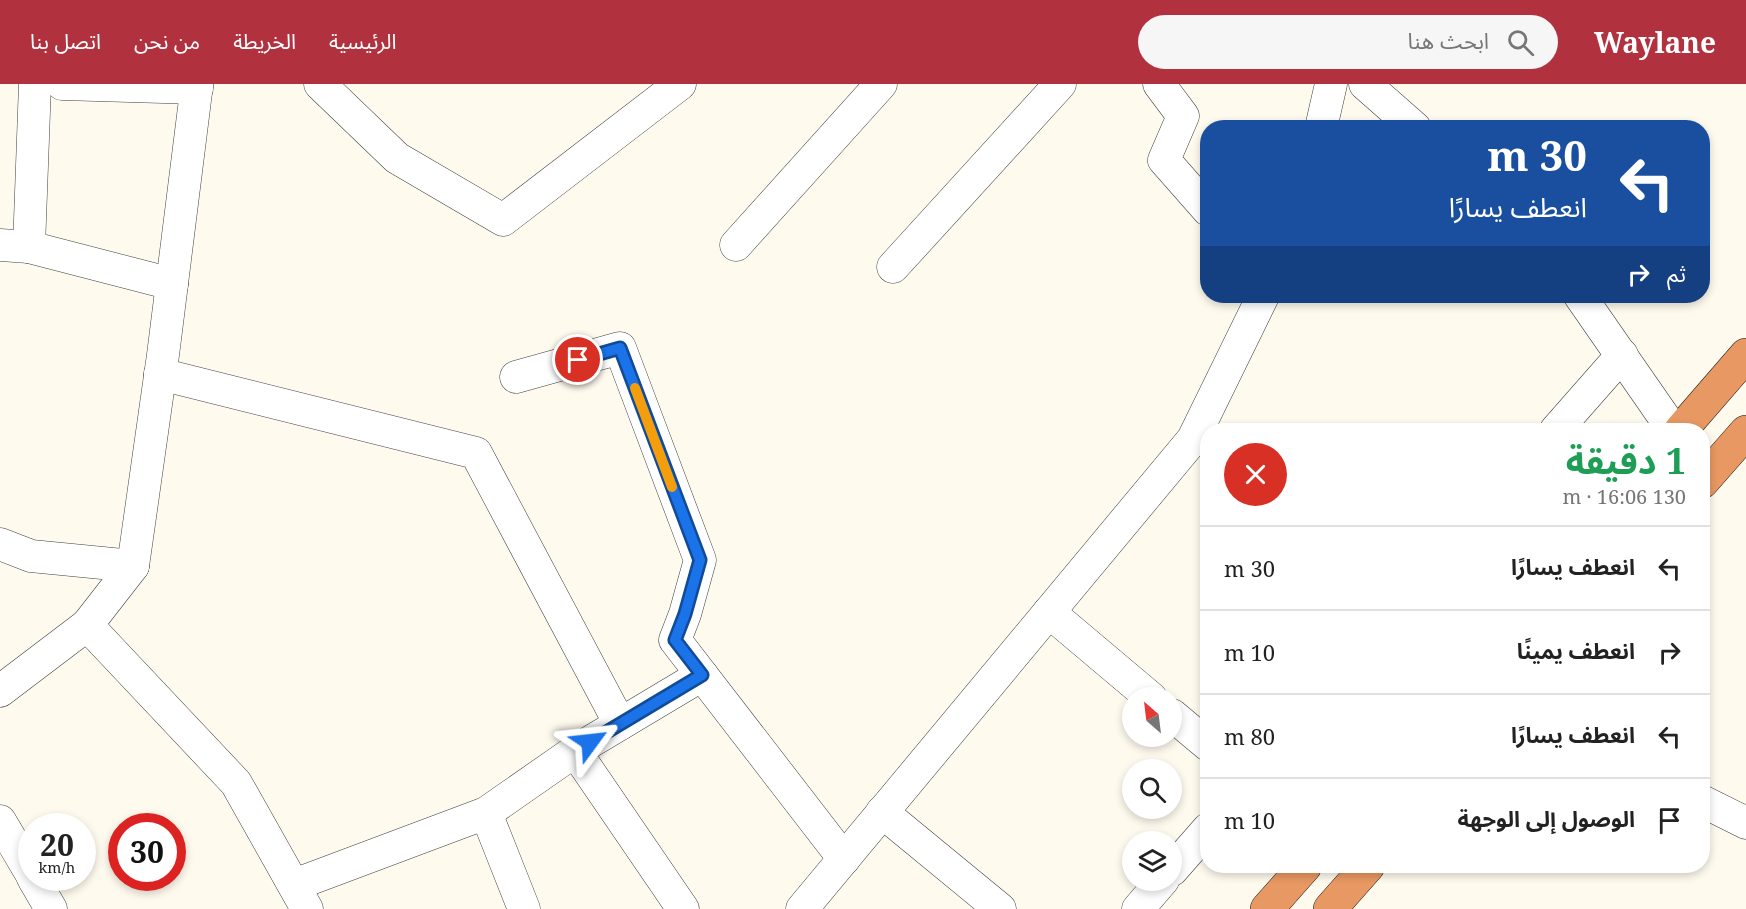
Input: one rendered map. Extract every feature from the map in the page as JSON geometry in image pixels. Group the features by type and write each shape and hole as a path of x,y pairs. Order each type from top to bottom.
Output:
{"highway":[{"path":"1687,423 1746,355"},
{"path":"1710,473 1746,432"},
{"path":"1267,909 1299,873"},
{"path":"1330,909 1358,873"}],"street":[{"path":"35,84 14,246 172,284"},
{"path":"0,691 87,625 133,566 197,86 62,84"},
{"path":"320,84 397,158 503,220 680,84"},
{"path":"736,245 881,84"},
{"path":"893,267 1060,84"},
{"path":"1159,84 1183,116 1164,160 1200,201"},
{"path":"1323,120 1331,84"},
{"path":"1365,84 1406,120"},
{"path":"1201,423 1260,303"},
{"path":"1585,303 1669,423"},
{"path":"516,377 620,348 700,560 675,640 844,859"},
{"path":"1563,423 1622,355"},
{"path":"160,374 476,453 620,724"},
{"path":"802,909 1193,439 1200,425"},
{"path":"0,544 31,556 133,566"},
{"path":"1049,612 1138,687"},
{"path":"87,625 236,783 301,897 486,813 575,751 702,675"},
{"path":"1182,723 1200,738"},
{"path":"575,751 683,909"},
{"path":"1710,805 1746,823"},
{"path":"882,812 1000,909"},
{"path":"486,813 524,909"},
{"path":"0,821 18,852"},
{"path":"1182,859 1200,838"},
{"path":"41,891 51,909"},
{"path":"1138,909 1154,891"}],"slow traffic":[{"path":"635,388 672,487"}],"route":[{"path":"578,360 620,348 700,560 675,640 702,675 590,742"}]}
